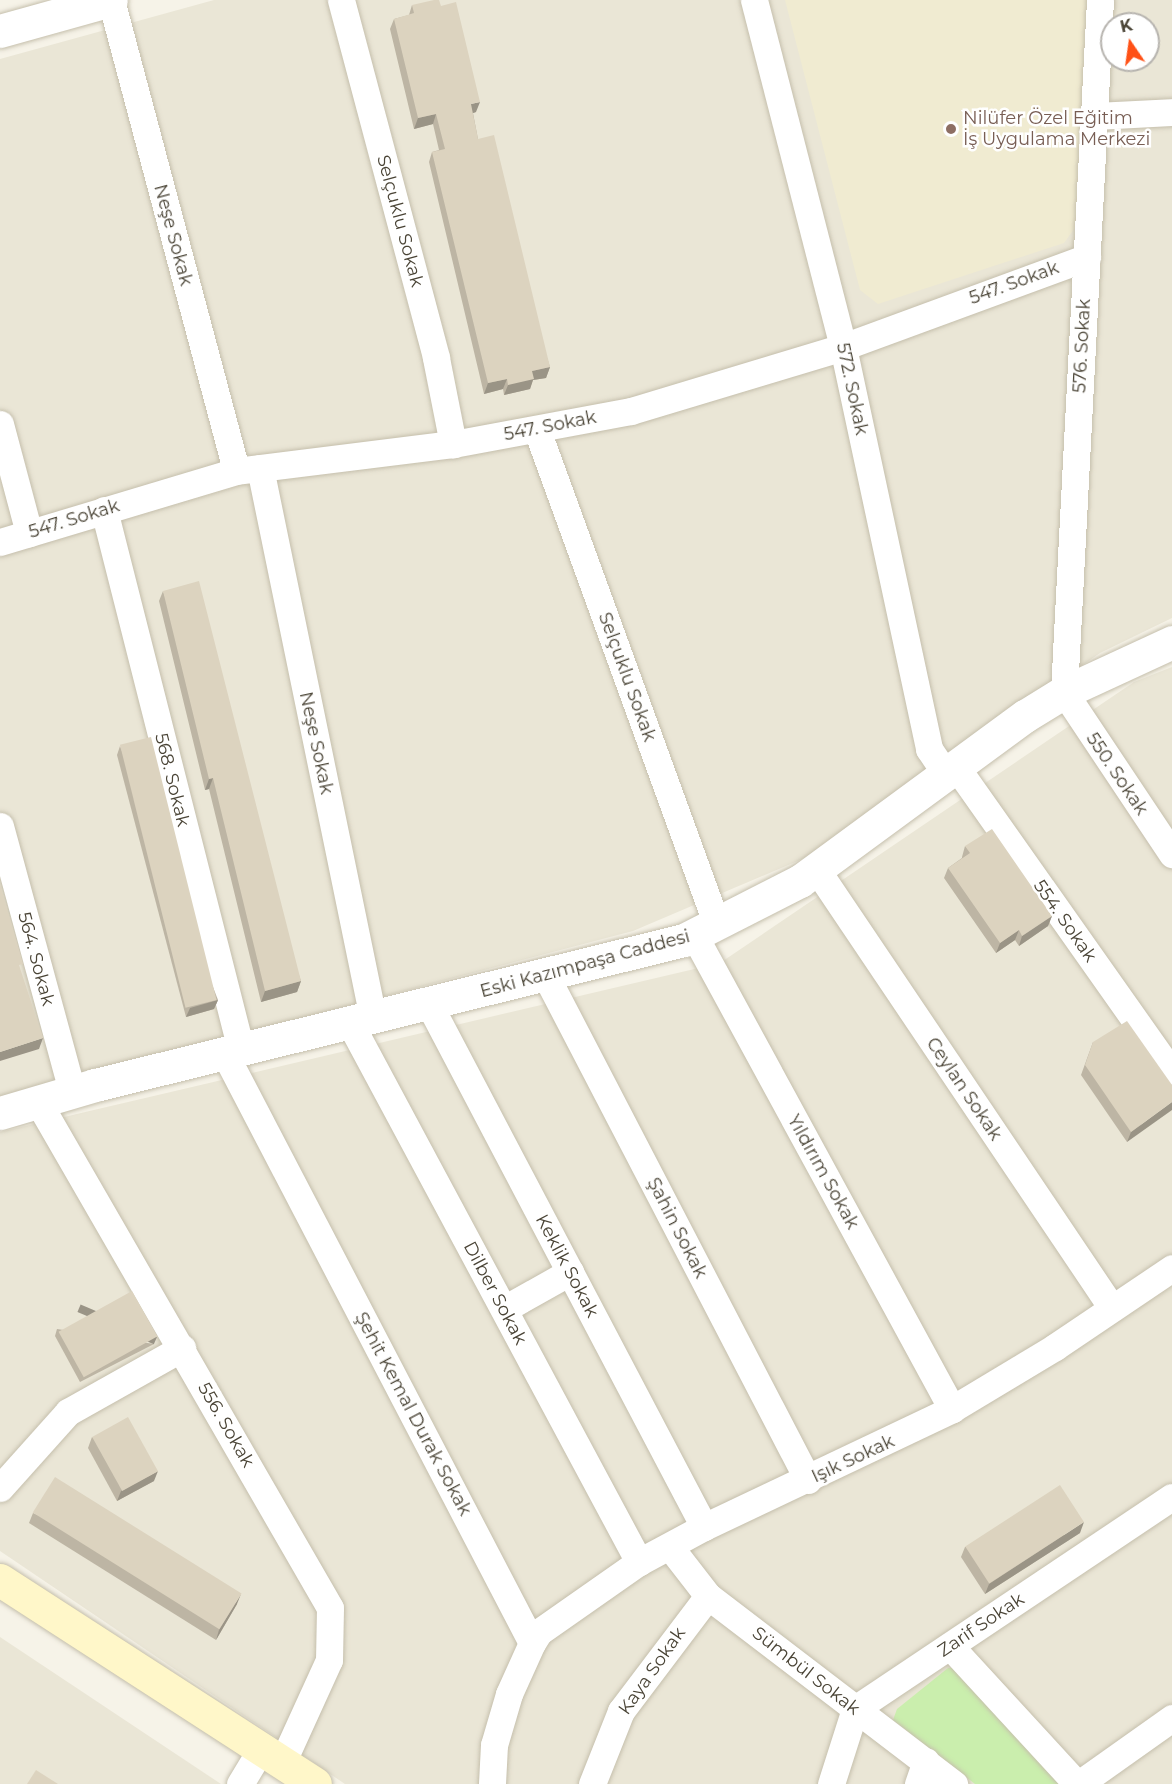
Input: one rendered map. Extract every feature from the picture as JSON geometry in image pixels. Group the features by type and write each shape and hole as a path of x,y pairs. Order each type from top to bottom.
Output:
{"main road":[{"path":"0,1580 315,1784"}],"street":[{"path":"0,31 111,0"},
{"name":"Neşe Sokak","path":"111,0 248,470 362,1021"},
{"name":"Selçuklu Sokak","path":"341,0 436,358 453,444"},
{"name":"572. Sokak","path":"754,0 843,346 929,749 952,772"},
{"name":"576. Sokak","path":"1064,692 1100,0"},
{"path":"1094,116 1172,112"},
{"name":"547. Sokak","path":"0,542 248,470 453,444 631,411 843,346 1087,256"},
{"path":"0,424 29,533"},
{"name":"Selçuklu Sokak","path":"537,430 705,930"},
{"name":"568. Sokak","path":"104,510 233,1052"},
{"name":"Eski Kazımpaşa Caddesi","path":"0,1113 72,1091 546,976 705,930 817,870 1064,692 1172,642"},
{"name":"550. Sokak","path":"1064,692 1172,854"},
{"name":"554. Sokak","path":"952,772 1172,1073"},
{"name":"564. Sokak","path":"0,826 72,1091"},
{"name":"Ceylan Sokak","path":"817,870 1112,1308"},
{"name":"Yıldırım Sokak","path":"705,930 952,1409"},
{"name":"Şahin Sokak","path":"546,976 808,1480"},
{"name":"Keklik Sokak","path":"429,1004 704,1527"},
{"name":"Dilber Sokak","path":"362,1021 504,1310 639,1562"},
{"name":"Şehit Kemal Durak Sokak","path":"233,1052 532,1643"},
{"name":"556. Sokak","path":"37,1101 182,1348 330,1608 329,1660 271,1756 240,1784"},
{"name":"Işık Sokak","path":"532,1643 539,1632 639,1562 704,1527 808,1480 952,1409 1172,1268"},
{"path":"504,1310 570,1272"},
{"path":"0,1488 68,1412 182,1348"},
{"name":"Zarif Sokak","path":"855,1709 1172,1497"},
{"name":"Sümbül Sokak","path":"670,1547 708,1596 855,1709 922,1772 954,1784"},
{"name":"Kaya Sokak","path":"592,1784 621,1711 708,1596"},
{"path":"492,1784 494,1745 512,1685 532,1643"},
{"path":"950,1646 1078,1784 1172,1718"},
{"path":"831,1784 855,1709"}],"shaded area":[{"path":"214,0 1172,0 1172,618 1100,653 807,857 633,931 0,1097 0,59"},
{"name":"Nilüfer Özel Eğitim İş Uygulama Merkezi","path":"785,0 1091,0 1079,222 1064,243 878,304 860,290"},
{"path":"1172,667 1172,1784 345,1784 0,1551 0,1132 720,963 1134,682"},
{"path":"0,1637 221,1784 0,1784"}],"green space":[{"path":"958,1667 1064,1784 975,1784 893,1720 897,1709 948,1668"}],"building":[{"path":"439,0 441,6 456,2 480,102 471,104 478,139 494,135 550,367 532,371 534,379 508,385 507,379 488,383 432,152 445,149 436,114 418,118 394,19 414,13 412,5"},
{"path":"199,581 301,981 265,991 213,778 209,779 163,591"},
{"path":"151,737 217,1000 186,1008 120,745"},
{"path":"992,829 1052,916 1022,936 1019,930 1000,943 948,868 970,853 965,846"},
{"path":"0,884 23,964 19,965 43,1038 0,1052"},
{"path":"1127,1021 1172,1085 1172,1102 1131,1132 1085,1065 1093,1042"},
{"path":"132,1291 157,1336 84,1377 59,1332"},
{"path":"128,1417 158,1471 122,1491 92,1437"},
{"path":"55,1477 242,1594 219,1629 33,1513"},
{"path":"1060,1485 1084,1522 989,1583 965,1547"},
{"path":"36,1770 58,1784 27,1784"}],"place":[{"name":"Nilüfer Özel Eğitim İş Uygulama Merkezi","path":"951,129"}]}
